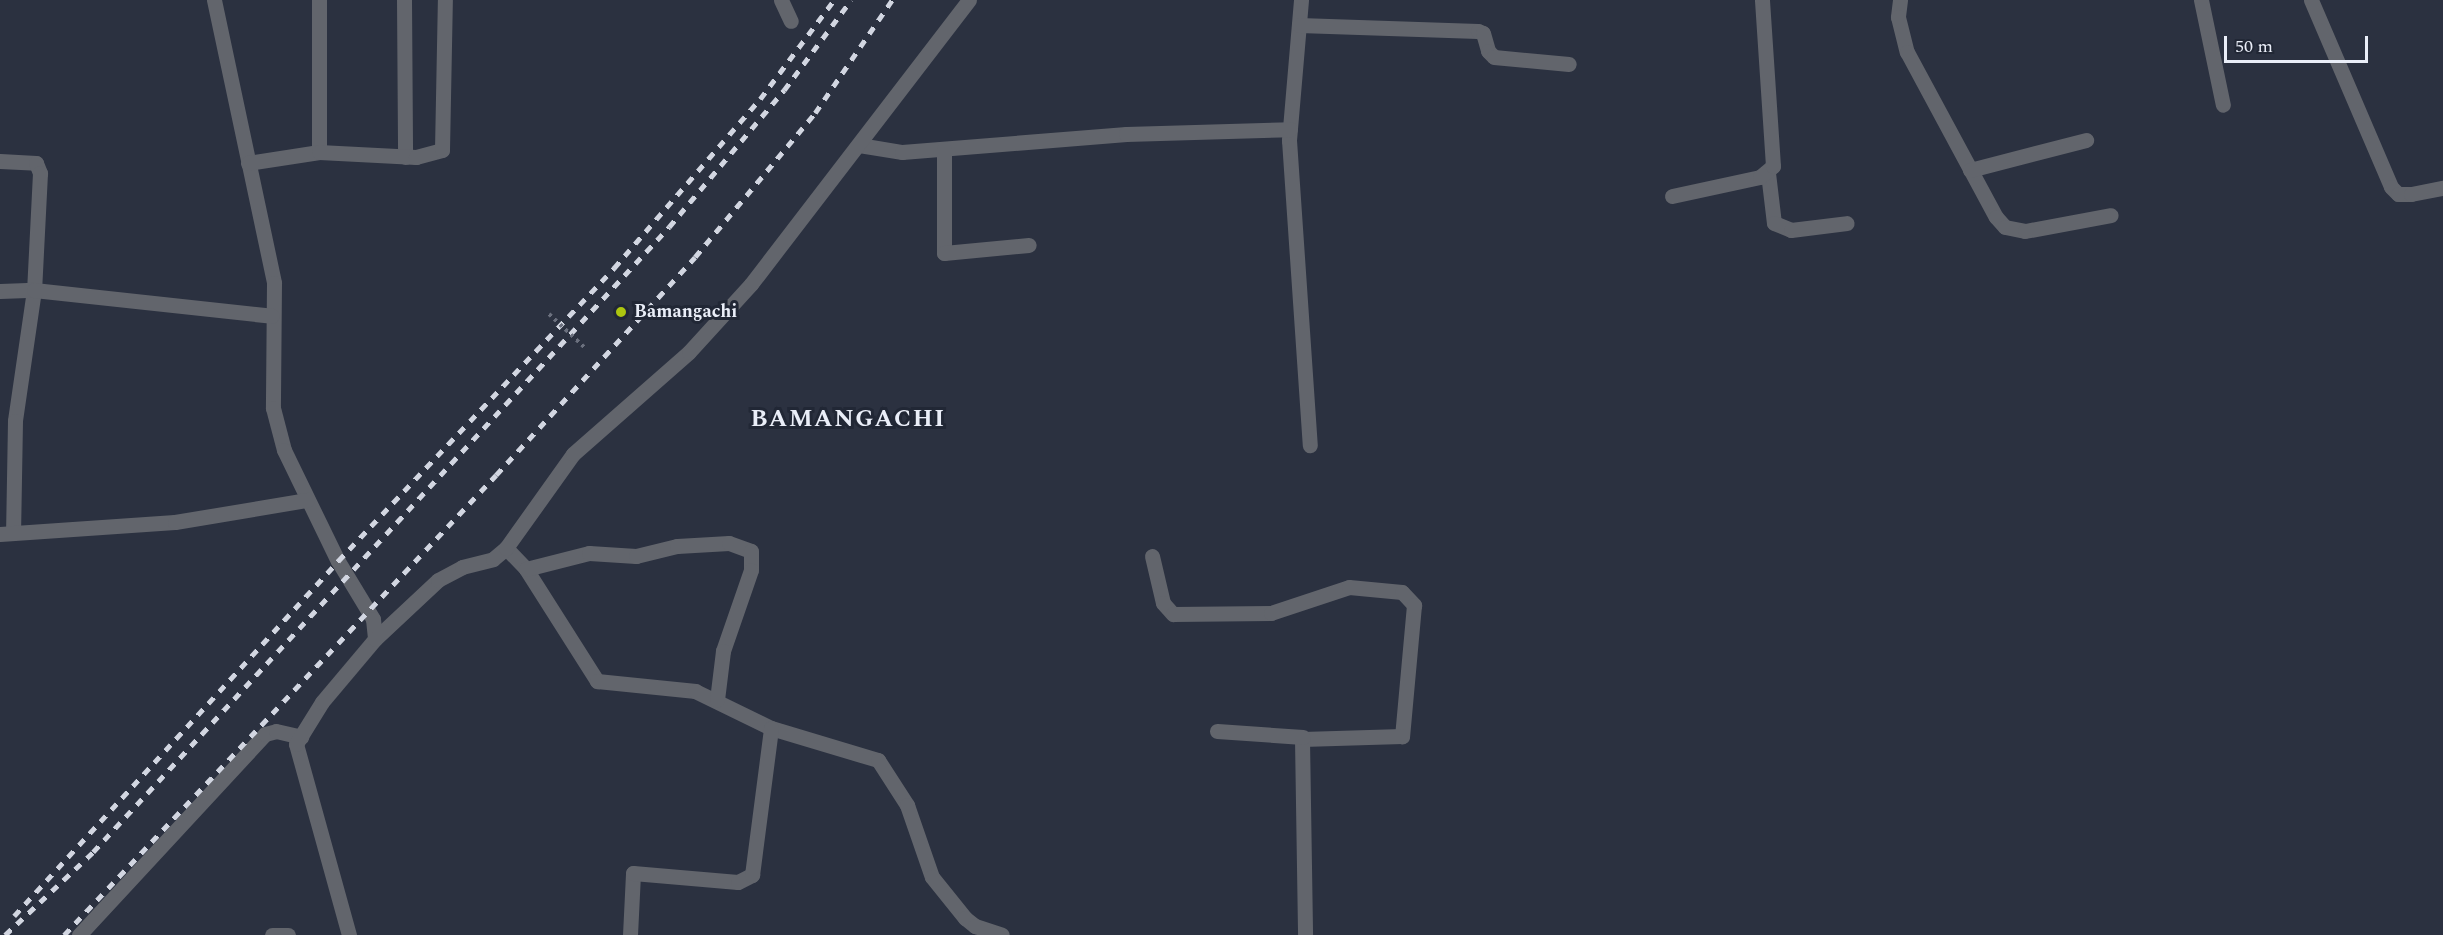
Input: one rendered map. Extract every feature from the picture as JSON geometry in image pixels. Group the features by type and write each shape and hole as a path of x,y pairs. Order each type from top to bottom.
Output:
{"street":[{"path":"214,0 274,283 273,408 284,450 307,500 373,619 375,639"},
{"path":"319,0 320,152"},
{"path":"404,0 405,157"},
{"path":"248,163 320,152 405,157 437,155 445,142 445,0"},
{"path":"781,0 791,21"},
{"path":"349,935 296,744 322,702 375,639 438,580 462,567 493,559 506,548 573,454 689,352 751,284 969,0"},
{"path":"1301,0 1290,129 1310,445"},
{"path":"1672,196 1768,173 1773,166 1762,0"},
{"path":"1900,0 1898,17 1906,52 1996,217 2015,231 2111,215"},
{"path":"2201,0 2223,105"},
{"path":"2311,0 2391,187 2398,194 2443,188"},
{"path":"1299,25 1478,31 1483,33 1488,51 1494,57 1569,64"},
{"path":"859,145 902,152 1126,134 1290,129"},
{"path":"1970,170 2086,140"},
{"path":"944,149 944,253 1029,245"},
{"path":"0,161 36,163 40,173 34,290 8,422 6,534 175,522 307,500"},
{"path":"1768,173 1774,223 1791,230 1847,223"},
{"path":"0,291 34,290 272,316"},
{"path":"526,569 589,553 636,556 677,546 729,543 751,551 751,570 723,651 717,700"},
{"path":"506,548 526,569 592,678 695,691 771,728 878,760 907,805 932,877 965,918 975,926 1002,935"},
{"path":"1152,556 1163,603 1173,614 1181,616 1271,613 1349,587 1402,592 1410,597 1414,604 1413,652 1402,736 1303,737 1217,731"},
{"path":"630,935 633,873 738,882 752,875 771,728"},
{"path":"79,935 265,734 276,731 301,737"},
{"path":"1303,737 1305,935"},
{"path":"272,935 288,935"}],"path":[{"path":"549,314 584,347"}],"railway":[{"path":"14,916 338,561 614,268 760,99 834,0"},
{"path":"5,935 93,852 669,227 784,90 851,0"},
{"path":"64,935 496,475 695,257 815,113 892,0"}],"place":[{"name":"Bamangachi","path":"621,312"}],"district":[{"name":"BAMANGACHI","path":"848,420"}]}
